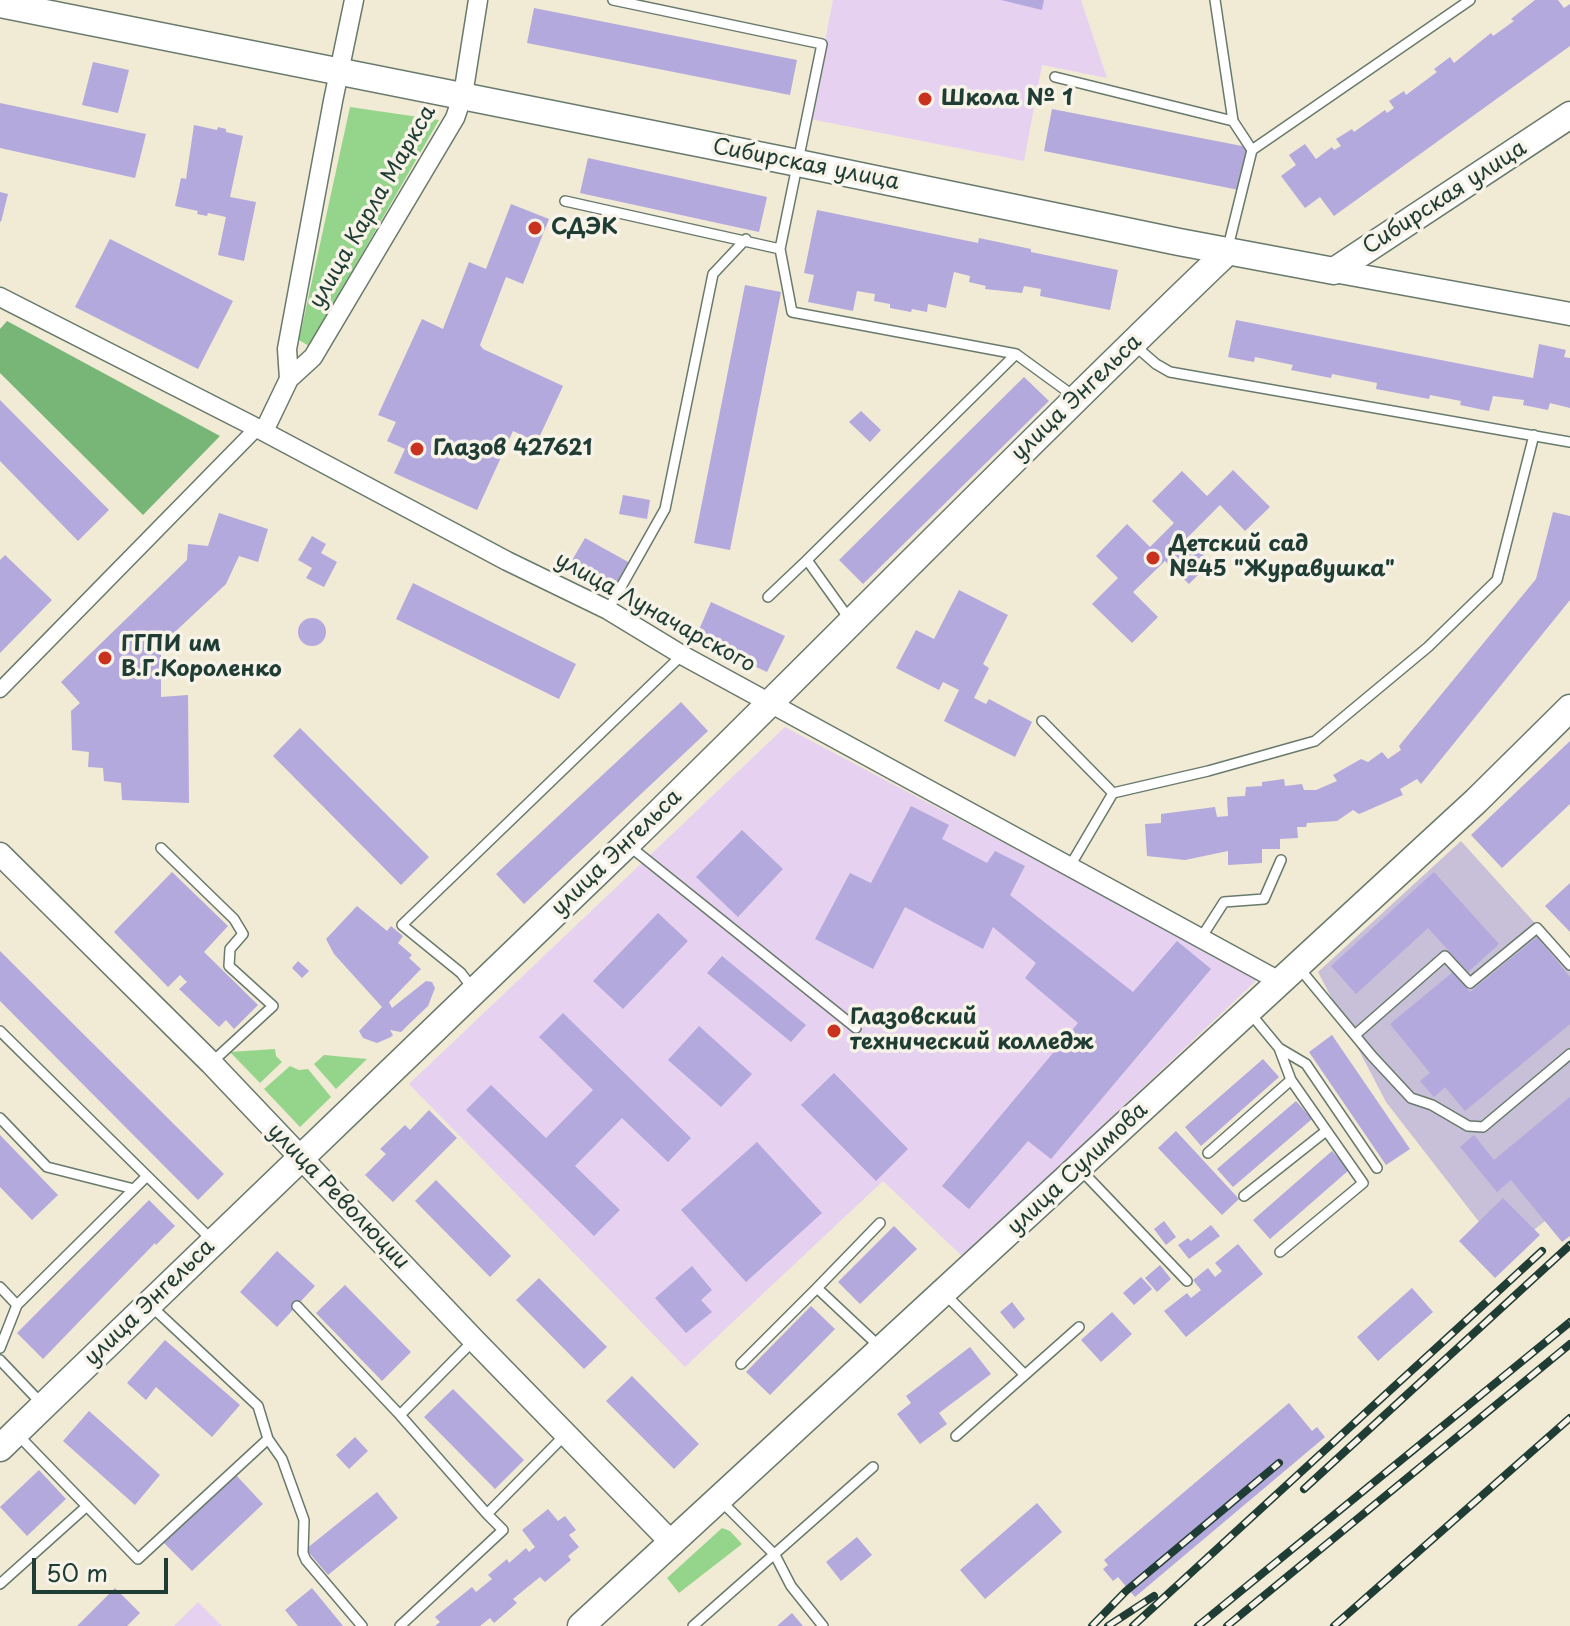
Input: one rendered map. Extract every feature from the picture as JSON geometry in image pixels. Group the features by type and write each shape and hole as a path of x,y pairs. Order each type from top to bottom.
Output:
{"main road":[{"name":"Сибирская улица","path":"0,4 1334,271 1570,115"},
{"name":"улица Энгельса","path":"8,1440 626,844 1227,252"},
{"name":"улица Сулимова","path":"581,1626 1476,801 1570,709"}],"street":[{"name":"улица Карла Маркса","path":"289,379 287,349 354,0"},
{"name":"улица Карла Маркса","path":"0,690 261,430 289,379 313,357 455,118 463,95 478,0"},
{"path":"1334,271 1570,314"},
{"name":"улица Луначарского","path":"0,297 261,430 507,561 608,610 682,655 1201,938 1289,974"},
{"name":"улица Революции","path":"0,854 211,1063 673,1544"}],"lane":[{"path":"613,0 822,44 780,249 792,312 1016,354 1076,398"},
{"path":"1215,0 1233,121 1252,150"},
{"path":"1227,252 1252,150 1470,0"},
{"path":"1055,77 1233,121"},
{"path":"565,201 780,249"},
{"path":"608,610 665,509 713,274 746,239"},
{"path":"1133,343 1170,372 1570,442"},
{"path":"768,597 1016,354"},
{"path":"1070,866 1113,793 1315,741 1428,647 1497,580 1534,435"},
{"path":"807,560 851,622"},
{"path":"475,991 461,973 402,925 682,655"},
{"path":"1042,721 1113,793"},
{"path":"626,844 856,1028"},
{"path":"161,848 234,919 243,934 230,949 229,966 273,1006 211,1063"},
{"path":"1201,938 1224,902 1264,899 1281,860"},
{"path":"1355,1035 1445,956 1470,983 1537,928 1570,965"},
{"path":"1289,974 1355,1035 1411,1098 1432,1105 1468,1126 1483,1127 1570,1054"},
{"path":"1248,1012 1279,1048 1306,1064 1377,1168"},
{"path":"0,1031 213,1241"},
{"path":"1279,1048 1291,1080 1363,1183 1280,1252"},
{"path":"1208,1153 1291,1080"},
{"path":"0,1118 47,1167 134,1189"},
{"path":"1244,1196 1326,1131"},
{"path":"1079,1168 1187,1281"},
{"path":"0,1348 17,1305 146,1177"},
{"path":"741,1364 880,1223"},
{"path":"0,1287 17,1305"},
{"path":"817,1288 883,1350"},
{"path":"944,1293 1024,1374"},
{"path":"149,1304 258,1406 268,1439 282,1459 304,1520 303,1553 306,1560 362,1626"},
{"path":"297,1306 503,1530 400,1626"},
{"path":"956,1436 1079,1327"},
{"path":"400,1415 474,1340"},
{"path":"0,1360 44,1406"},
{"path":"487,1514 567,1433"},
{"path":"8,1440 87,1506 138,1559 268,1439"},
{"path":"693,1626 873,1467"},
{"path":"720,1500 775,1555 791,1586 823,1626"},
{"path":"0,1584 87,1506"}],"shaded area":[{"name":"Школа № 1","path":"833,0 1081,0 1107,78 1042,65 1024,161 810,119"},
{"name":"Глазовский технический колледж","path":"785,727 1259,978 963,1257 883,1181 685,1367 409,1084"},
{"path":"1461,841 1570,962 1570,1201 1504,1254 1386,1102 1318,972"},
{"path":"198,1602 222,1626 174,1626"}],"green space":[{"path":"350,107 439,120 309,346 299,340"},
{"path":"7,321 220,436 143,515 0,373 0,329"},
{"path":"275,1049 276,1056 282,1062 260,1083 230,1052"},
{"path":"324,1055 367,1059 336,1089 314,1064"},
{"path":"290,1066 299,1070 308,1069 331,1097 300,1127 264,1089"},
{"path":"722,1528 730,1531 742,1544 679,1593 667,1578"}],"building":[{"path":"1001,0 1044,0 1042,10"},
{"path":"1535,0 1558,0 1564,8 1570,4 1570,46 1334,216 1320,197 1305,208 1281,176 1296,165 1289,155 1305,144 1316,159 1332,147 1334,150 1341,146 1336,139 1352,129 1354,132 1385,110 1387,113 1394,108 1389,101 1404,91 1406,95 1437,72 1434,69 1450,57 1454,63 1491,33 1493,36 1514,21 1511,19"},
{"path":"534,8 797,60 790,95 527,43"},
{"path":"93,62 129,70 118,113 82,105"},
{"path":"0,103 146,134 135,178 0,148"},
{"path":"1052,109 1247,147 1239,190 1044,151"},
{"path":"194,125 217,130 218,127 243,136 230,197 256,202 244,261 218,255 226,217 197,214 198,211 175,206 181,178 186,179"},
{"path":"588,158 767,197 759,232 580,193"},
{"path":"0,192 8,194 1,222 0,221"},
{"path":"511,204 549,219 523,284 506,277 480,345 563,386 537,442 513,431 477,510 394,473 405,449 387,441 396,422 378,415 422,319 443,329 469,262 486,269"},
{"path":"817,210 978,243 979,238 1118,270 1110,310 1040,296 1041,289 1024,286 1022,293 985,289 986,286 969,282 970,276 954,272 946,308 928,304 927,312 890,308 890,304 874,301 875,294 857,291 853,311 808,302 814,275 804,273"},
{"path":"110,239 233,301 198,369 75,307"},
{"path":"745,285 781,292 730,550 694,543"},
{"path":"1236,320 1533,378 1539,344 1566,350 1564,357 1570,358 1570,408 1550,403 1548,410 1523,405 1524,400 1493,396 1489,411 1460,405 1461,401 1430,395 1429,399 1376,389 1377,383 1291,370 1293,365 1255,357 1254,362 1228,357"},
{"path":"1024,377 1049,401 863,584 839,560"},
{"path":"0,400 109,510 78,541 0,461"},
{"path":"861,411 881,430 870,442 849,422"},
{"name":"Детский сад №45 \"Журавушка\"","path":"1233,470 1270,507 1245,531 1220,505 1187,538 1211,562 1189,584 1165,561 1133,592 1158,617 1132,643 1092,604 1118,578 1096,556 1127,524 1150,547 1174,523 1152,501 1182,471 1207,496"},
{"path":"623,495 650,500 647,519 619,514"},
{"path":"1553,512 1570,516 1570,600 1421,784 1417,779 1400,789 1403,795 1359,814 1353,810 1337,821 1307,823 1306,827 1297,827 1298,838 1280,839 1280,849 1262,849 1262,863 1228,865 1228,851 1185,860 1147,856 1145,824 1161,823 1161,814 1215,807 1217,817 1228,816 1227,797 1245,796 1246,787 1284,779 1285,786 1302,784 1304,790 1316,790 1337,781 1333,775 1361,759 1368,762 1382,752 1388,759 1401,750 1399,746 1536,579"},
{"path":"219,513 268,529 258,562 239,556 226,584 161,645 161,697 188,695 189,803 122,800 121,783 104,781 103,768 88,767 89,752 72,750 71,711 80,703 61,682 187,560 188,544 208,546"},
{"path":"312,536 326,544 321,553 337,562 324,587 306,578 312,568 298,560"},
{"path":"585,538 630,563 613,594 567,569"},
{"path":"5,555 52,600 0,653 0,560"},
{"path":"413,583 576,664 559,699 396,619"},
{"path":"959,590 1008,615 983,664 989,668 974,698 986,704 989,699 1032,722 1015,757 944,721 959,690 943,682 939,690 896,668 916,630 934,639"},
{"path":"711,602 785,636 767,672 695,639"},
{"path":"312,618 322,622 326,632 322,642 312,646 302,642 298,632 302,622"},
{"path":"681,702 708,731 524,904 496,874"},
{"path":"300,728 429,857 401,885 273,756"},
{"path":"1570,741 1570,804 1502,868 1471,835"},
{"path":"911,806 949,825 942,839 987,863 995,851 1025,866 1010,895 1133,992 1177,941 1211,969 1051,1159 1028,1141 969,1209 942,1186 1078,1023 1025,978 1036,963 993,927 983,949 905,907 873,969 815,939 850,873 871,883"},
{"path":"742,830 783,869 738,917 696,877"},
{"path":"172,872 228,926 204,952 258,1005 234,1029 226,1020 219,1027 179,989 187,982 180,975 168,987 114,932"},
{"path":"1434,872 1499,944 1468,972 1428,928 1356,994 1331,966"},
{"path":"1570,883 1570,932 1545,906"},
{"path":"357,906 387,931 391,926 403,936 398,943 412,955 409,958 421,969 389,1002 392,1008 426,981 432,982 435,988 428,1006 401,1032 390,1030 391,1037 377,1043 363,1038 359,1031 382,1007 334,954 326,939"},
{"path":"658,913 688,941 623,1009 593,981"},
{"path":"1537,937 1570,977 1570,1024 1465,1111 1445,1087 1434,1097 1420,1081 1430,1073 1390,1024 1453,972 1470,992"},
{"path":"0,951 224,1174 198,1200 0,1001"},
{"path":"722,956 806,1025 791,1042 707,973"},
{"path":"298,961 309,971 302,978 292,968"},
{"path":"563,1013 691,1138 668,1162 622,1118 575,1166 620,1210 594,1236 466,1110 491,1085 546,1138 593,1090 539,1037"},
{"path":"699,1026 752,1074 721,1107 668,1060"},
{"path":"1332,1035 1410,1149 1386,1165 1309,1052"},
{"path":"1263,1059 1279,1077 1201,1146 1185,1127"},
{"path":"834,1073 908,1149 876,1181 801,1105"},
{"path":"1570,1097 1570,1236 1562,1242 1511,1180 1497,1192 1460,1147 1474,1135 1494,1160"},
{"path":"1296,1101 1312,1119 1233,1187 1217,1169"},
{"path":"429,1110 457,1138 393,1202 365,1175 386,1154 380,1149 405,1125 410,1130"},
{"path":"1176,1131 1239,1199 1222,1215 1158,1148"},
{"path":"0,1135 58,1195 32,1220 0,1187"},
{"path":"757,1142 822,1213 746,1282 681,1210"},
{"path":"1332,1151 1349,1170 1270,1239 1253,1220"},
{"path":"436,1180 511,1256 490,1277 415,1201"},
{"path":"1503,1198 1540,1235 1495,1278 1459,1241"},
{"path":"149,1200 175,1226 43,1359 17,1333"},
{"path":"1164,1221 1176,1237 1166,1245 1154,1229"},
{"path":"1211,1225 1220,1236 1189,1259 1178,1245 1188,1238 1191,1241"},
{"path":"894,1226 917,1249 860,1304 838,1282"},
{"path":"1238,1244 1263,1274 1186,1337 1164,1311 1187,1293 1191,1298 1201,1290 1193,1280 1208,1268 1215,1277 1222,1271 1215,1263"},
{"path":"277,1251 315,1286 277,1327 240,1292"},
{"path":"1160,1265 1171,1279 1157,1292 1145,1278"},
{"path":"692,1266 712,1290 701,1300 712,1312 686,1333 655,1298"},
{"path":"1141,1277 1152,1289 1134,1305 1123,1293"},
{"path":"539,1278 607,1347 584,1369 516,1300"},
{"path":"345,1285 411,1352 382,1381 316,1313"},
{"path":"1412,1288 1433,1312 1378,1361 1357,1337"},
{"path":"1012,1302 1025,1319 1014,1329 1000,1312"},
{"path":"811,1306 835,1329 770,1395 746,1372"},
{"path":"1112,1312 1132,1334 1101,1362 1081,1340"},
{"path":"165,1340 240,1405 212,1437 156,1387 146,1400 127,1383"},
{"path":"970,1347 991,1374 939,1413 947,1424 920,1444 897,1414 911,1403 906,1396"},
{"path":"632,1376 699,1444 674,1469 606,1401"},
{"path":"453,1389 524,1460 495,1489 424,1417"},
{"path":"1289,1403 1312,1431 1317,1427 1325,1437 1135,1597 1118,1577 1113,1581 1103,1569 1108,1565 1104,1560"},
{"path":"89,1411 160,1475 135,1505 63,1441"},
{"path":"355,1437 368,1451 349,1469 336,1455"},
{"path":"39,1470 66,1499 27,1536 0,1507"},
{"path":"236,1475 263,1504 192,1571 164,1543"},
{"path":"377,1492 398,1518 328,1575 306,1549"},
{"path":"1037,1503 1062,1532 985,1599 960,1570"},
{"path":"548,1509 558,1521 565,1516 576,1530 569,1535 579,1547 568,1556 571,1560 545,1582 540,1577 513,1599 517,1603 494,1623 490,1618 480,1626 435,1626 440,1622 435,1617 472,1587 476,1592 492,1579 488,1575 507,1559 509,1563 526,1548 529,1552 535,1547 522,1530"},
{"path":"857,1537 872,1555 841,1581 826,1562"},
{"path":"115,1588 140,1613 127,1626 77,1626"},
{"path":"312,1588 343,1626 298,1626 285,1610"},
{"path":"792,1613 803,1626 777,1626"}],"railway":[{"path":"1304,1489 1570,1245"},
{"path":"1133,1626 1542,1251"},
{"path":"1198,1626 1570,1322"},
{"path":"1227,1626 1570,1344"},
{"path":"1334,1626 1570,1418"},
{"path":"1092,1626 1126,1591 1279,1463"},
{"path":"1108,1626 1154,1596"}],"place":[{"name":"Школа № 1","path":"925,99"},
{"name":"СДЭК","path":"535,228"},
{"name":"Глазов 427621","path":"417,449"},
{"name":"Детский сад №45 \"Журавушка\"","path":"1153,558"},
{"name":"ГГПИ им В.Г.Короленко","path":"105,658"},
{"name":"Глазовский технический колледж","path":"834,1031"}]}
